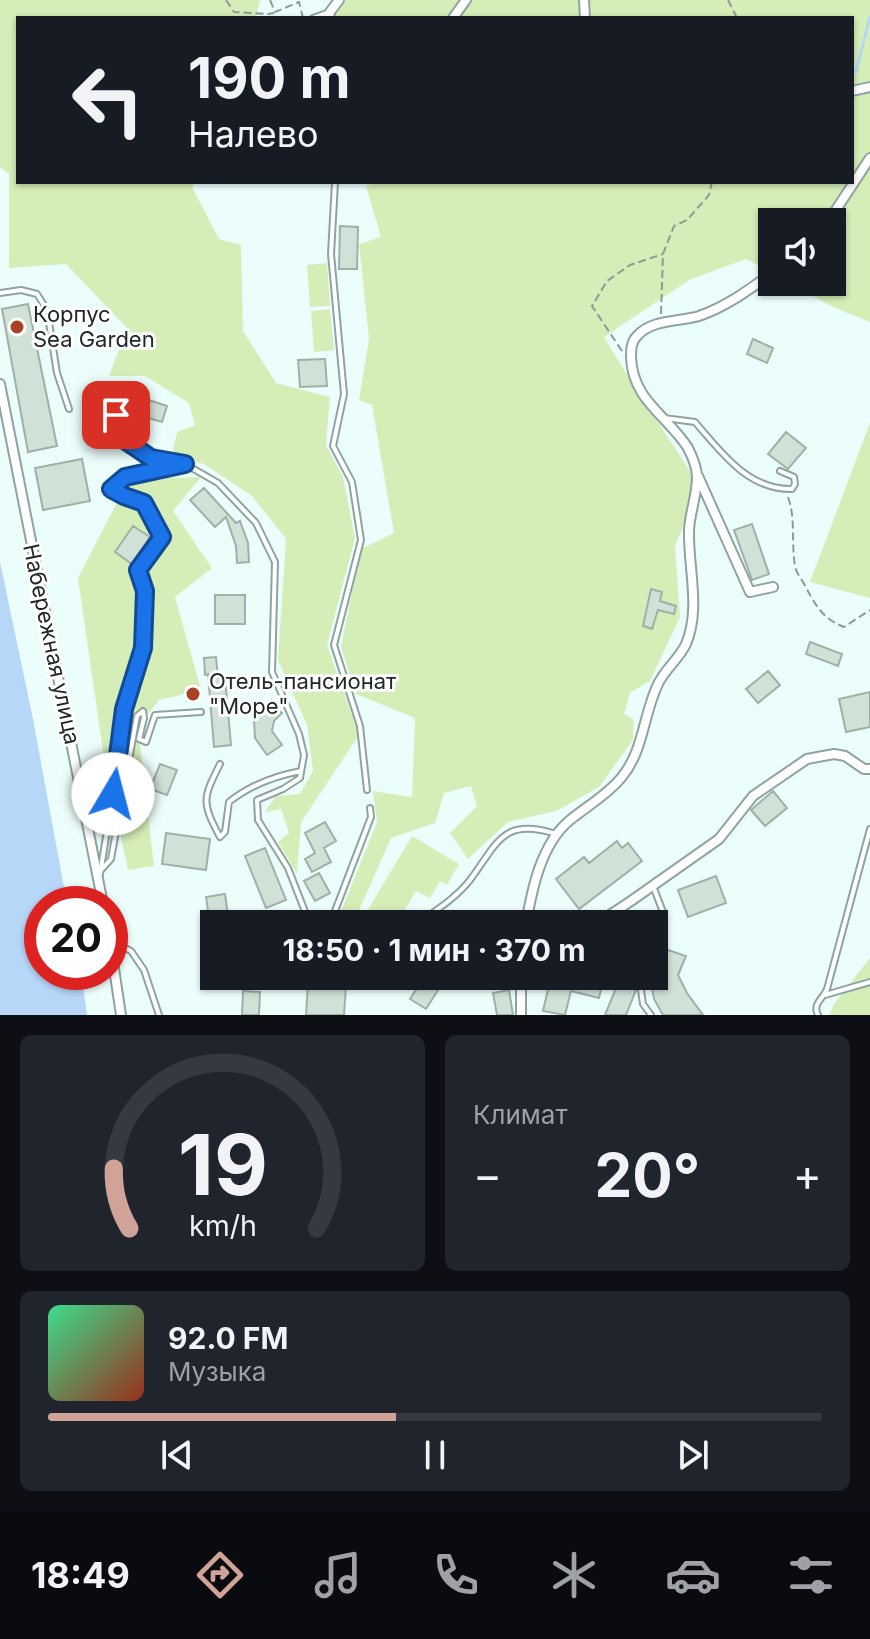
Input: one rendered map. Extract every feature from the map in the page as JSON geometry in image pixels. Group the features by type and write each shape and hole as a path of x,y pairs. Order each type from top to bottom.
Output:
{"street":[{"path":"330,15 339,0"},
{"path":"854,182 870,158"},
{"path":"837,208 853,184"},
{"path":"758,282 725,304 700,315 645,329 635,338 631,349 637,385 647,402 689,450 750,592 773,587"},
{"name":"Набережная улица","path":"0,384 101,886"},
{"path":"528,910 542,862 556,834 621,779 636,757 659,681 686,644 693,604 689,533 697,474"},
{"path":"617,910 719,839 753,796 807,759 834,754 870,769"},
{"path":"117,990 121,1015"},
{"path":"521,990 521,1015"}],"lane":[{"path":"335,184 331,254 344,394 333,446 352,482 361,540 334,645 360,726 367,790"},
{"path":"0,293 21,290 37,294 47,310 57,373 69,409"},
{"path":"112,393 120,437 151,458 185,464 218,483 256,523 275,562 272,672 299,734 304,755 300,778 257,800 258,820 288,868 304,910"},
{"path":"661,417 695,422 730,463 756,481 792,489 794,477 780,471"},
{"path":"100,875 124,709 143,648 145,591 138,570 162,537 144,503 111,489 125,477 185,464"},
{"path":"100,875 111,859 137,716 143,711 139,739 146,742 155,715 201,712"},
{"path":"220,764 207,789 206,811 220,837 225,832 229,802 281,775 301,771"},
{"path":"335,910 371,817 370,808"},
{"path":"436,910 469,882 487,854 510,830 536,827 556,834"},
{"path":"818,1015 816,1005 825,995 870,829"},
{"path":"653,886 662,910"},
{"path":"128,950 144,970 159,1015"},
{"path":"825,995 870,982"},
{"path":"641,990 643,1004 651,1015"}],"path":[{"path":"226,0 234,12 268,14 299,2 302,16"},
{"path":"270,0 275,12"},
{"path":"661,323 663,254 674,226 687,220 709,195 712,184"},
{"path":"632,365 592,306 607,281 630,265 663,254"},
{"path":"785,489 792,507 795,568 818,609 831,622 844,627 870,610"}],"green space":[{"path":"0,0 260,0 256,16 16,16 16,184 194,184 192,187 219,239 241,245 243,331 276,383 330,397 326,445 343,477 355,538 327,645 359,735 301,822 297,874 278,842 289,833 281,809 265,812 276,796 300,794 313,771 307,725 278,660 286,539 252,496 204,464 172,456 177,432 195,425 189,403 145,376 109,376 127,328 66,264 9,268 9,174 0,167"},
{"path":"346,0 870,0 870,322 813,296 846,296 846,208 758,208 758,265 746,259 691,279 604,337 700,486 675,546 680,617 650,681 630,693 624,714 634,720 633,740 599,787 556,811 508,822 468,859 450,833 477,806 471,786 444,793 435,823 391,838 359,910 342,910 377,822 373,791 412,797 415,718 356,694 341,647 361,549 394,533 372,405 359,400 369,339 359,244 381,237 366,186 854,184 854,16 326,16"},
{"path":"327,263 330,306 310,307 307,265"},
{"path":"330,309 334,350 314,352 311,311"},
{"path":"870,423 870,598 810,582"},
{"path":"201,477 173,511 212,568 175,597 201,690 159,700 138,727 154,866 128,870 103,751 78,578 129,479"},
{"path":"412,836 459,864 447,885 440,881 430,898 416,891 405,910 368,910"},
{"path":"870,958 870,1015 829,1015 834,1004"}],"water":[{"path":"0,562 64,886 24,886 24,990 84,990 87,1015 0,1015"}],"building":[{"path":"340,226 358,227 357,269 339,269"},
{"path":"28,304 57,446 28,452 2,309"},
{"path":"753,339 773,348 767,363 747,354"},
{"path":"325,359 327,386 300,387 298,360"},
{"path":"133,395 167,406 162,422 128,412"},
{"path":"786,432 806,448 788,469 768,454"},
{"path":"82,459 90,501 43,510 35,468"},
{"path":"204,488 236,523 240,521 248,543 249,562 237,563 236,546 226,517 215,527 190,500"},
{"path":"752,524 769,574 752,580 734,530"},
{"path":"133,526 150,537 132,564 115,552"},
{"path":"651,589 662,592 660,601 676,606 674,614 658,610 652,629 643,626"},
{"path":"215,595 245,595 245,624 215,624"},
{"path":"810,642 842,654 838,666 806,654"},
{"path":"216,657 218,678 225,677 231,745 214,747 204,658"},
{"path":"768,671 780,685 758,703 746,689"},
{"path":"870,692 870,727 846,732 839,699"},
{"path":"271,703 282,713 274,721 272,731 282,745 267,755 255,738 254,720"},
{"path":"160,764 177,770 167,795 150,789"},
{"path":"773,791 787,808 765,826 751,810"},
{"path":"325,822 336,841 324,848 331,862 312,872 305,859 315,853 305,833"},
{"path":"166,833 210,839 206,870 162,864"},
{"path":"617,841 622,848 628,843 642,861 579,909 556,879 584,857 589,863"},
{"path":"265,848 286,900 266,908 245,856"},
{"path":"319,873 330,893 315,901 304,881"},
{"path":"716,876 726,903 688,917 678,890"},
{"path":"225,894 227,910 208,910 206,897"},
{"path":"668,950 686,956 678,975 703,1015 663,1015 652,990 668,990"},
{"path":"308,990 346,990 344,1015 306,1015"},
{"path":"416,990 438,990 426,1009 410,999"},
{"path":"509,990 513,1015 497,1015 493,993"},
{"path":"548,990 601,990 599,998 571,991 565,1015 543,1011"},
{"path":"615,990 636,990 626,1015 605,1015"},
{"path":"243,991 260,992 259,1015 242,1015"}],"waterway":[{"path":"856,72 870,17"}],"place":[{"name":"Корпус Sea Garden","path":"17,327"},
{"name":"Отель-пансионат \"Море\"","path":"193,694"}],"route":[{"path":"113,794 124,709 143,648 145,591 138,570 162,537 144,503 111,489 125,477 185,464 151,458 120,437 116,415"}]}
